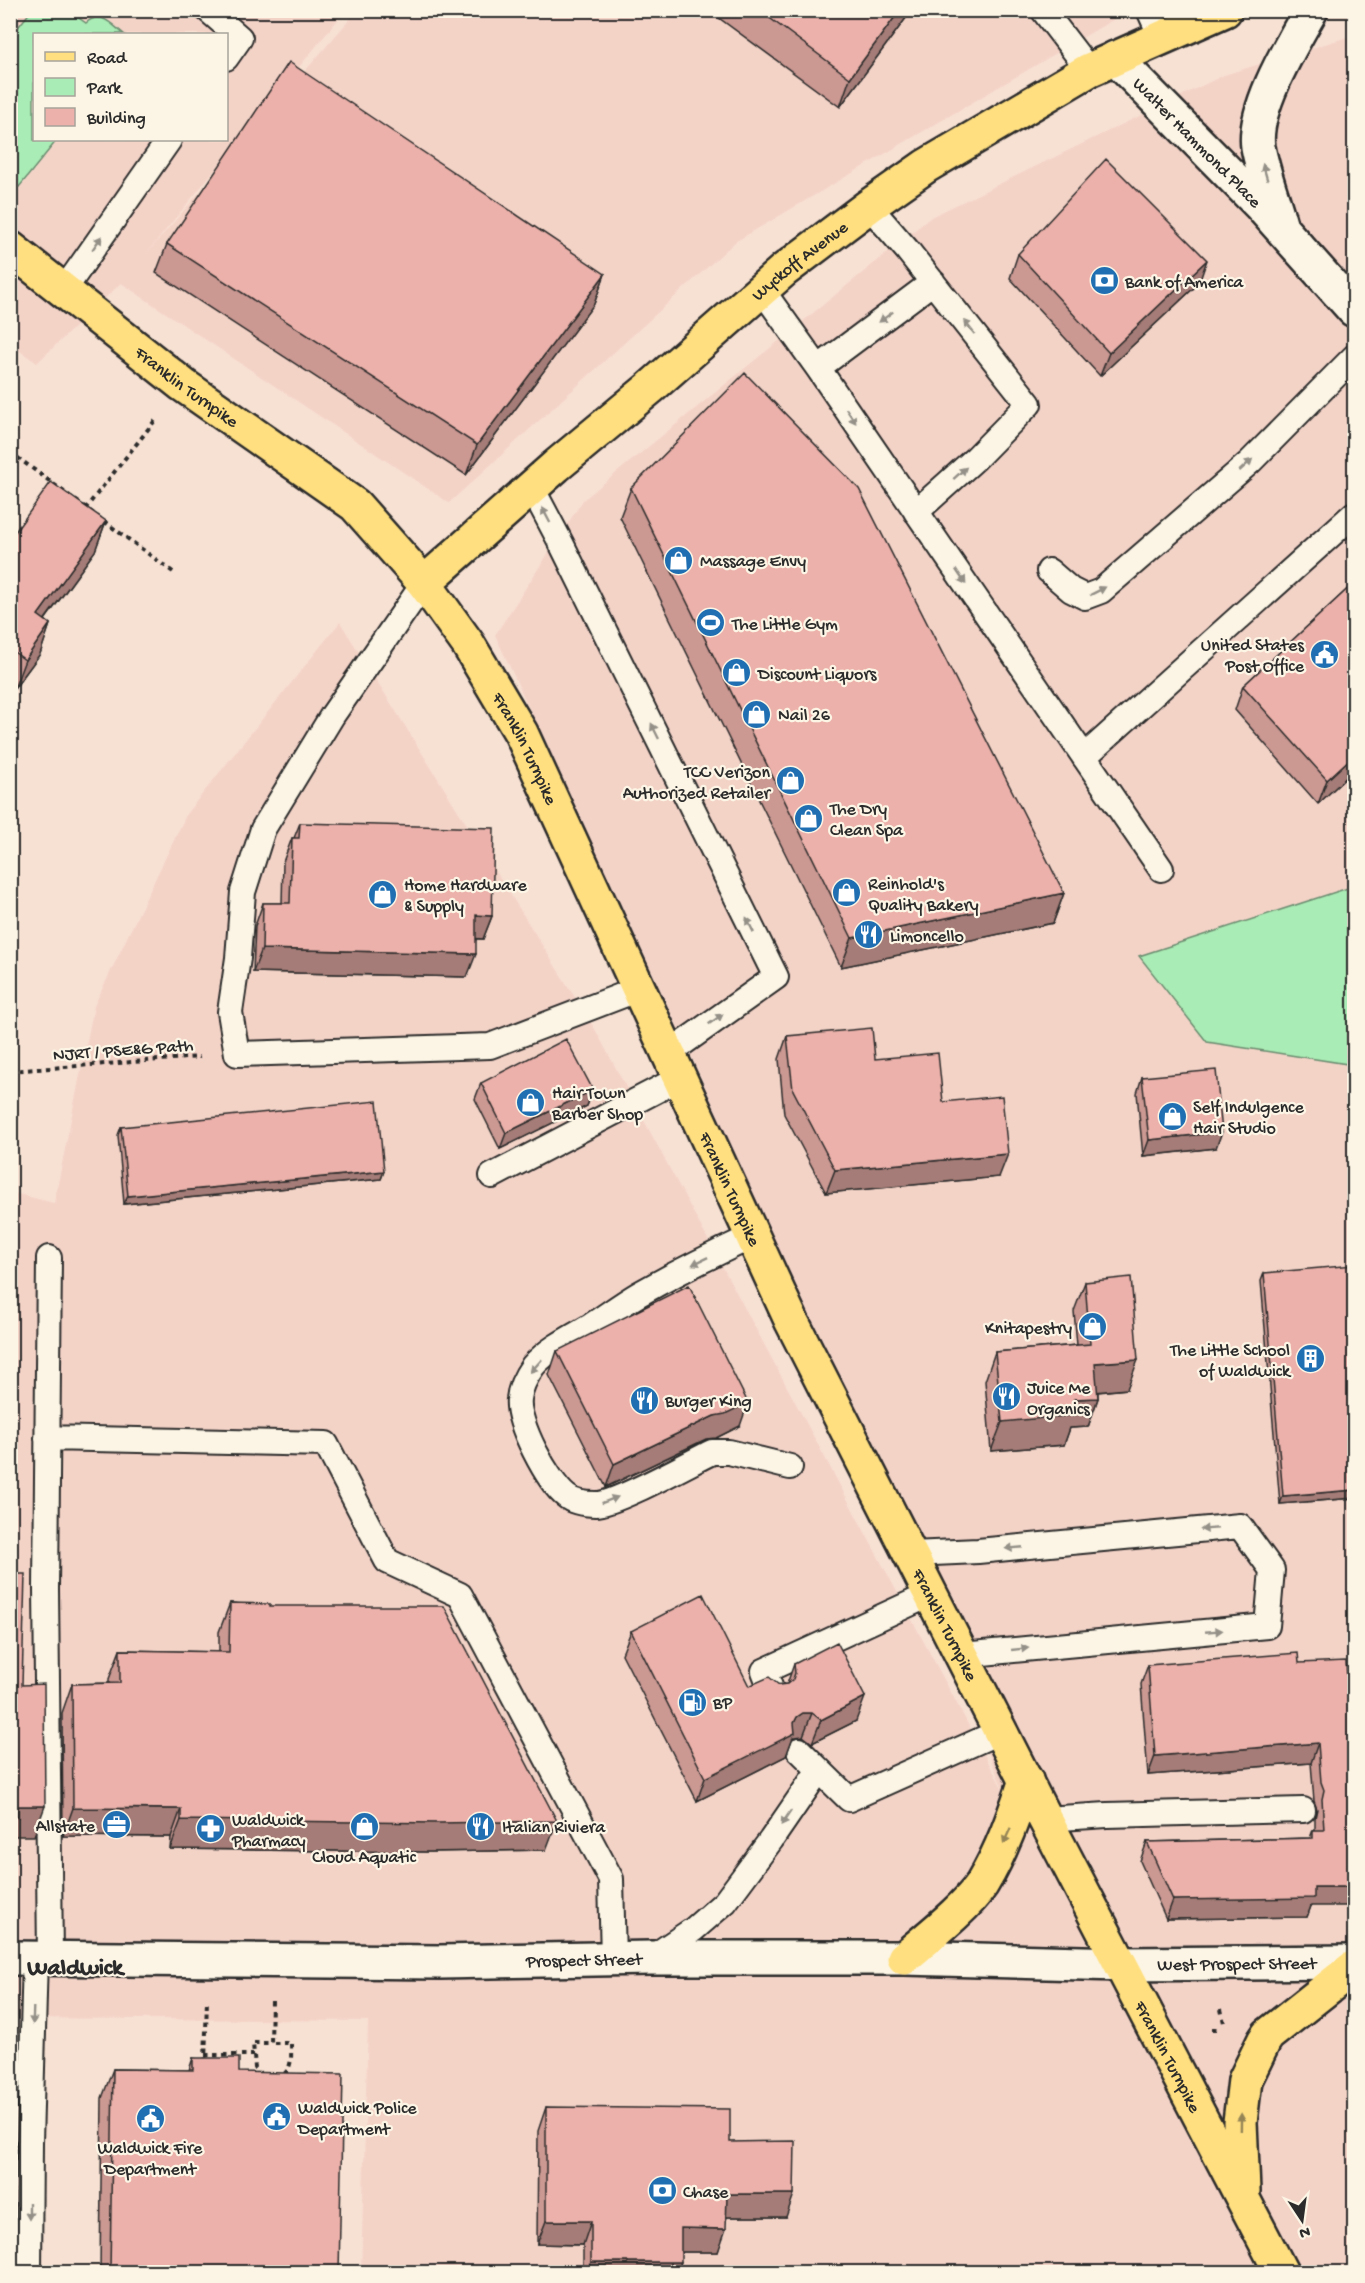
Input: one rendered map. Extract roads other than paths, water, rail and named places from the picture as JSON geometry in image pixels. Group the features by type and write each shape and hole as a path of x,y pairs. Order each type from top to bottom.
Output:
{"main road":[{"name":"Wyckoff Avenue","path":"424,583 784,270 869,206 926,166 1102,64 1155,24 1225,10"},
{"name":"Franklin Turnpike","path":"10,248 183,385 355,505 424,583 468,644 521,733 792,1322 1120,1964 1154,2025 1281,2272"},
{"path":"904,1958 949,1919 981,1885 1008,1835 1026,1780"},
{"path":"1244,2201 1240,2122 1245,2080 1249,2070 1268,2035 1354,1967"}],"street":[{"name":"Walter Hammond Place","path":"1281,228 1258,146 1260,115 1271,87 1311,10"},
{"name":"Walter Hammond Place","path":"1102,64 1281,228 1354,310"},
{"name":"Prospect Street","path":"32,1958 440,1962 651,1958 904,1958 1120,1964"},
{"name":"West Prospect Street","path":"1120,1964 1354,1962"}],"lane":[{"path":"208,10 240,38 228,55"},
{"path":"1043,10 1102,64"},
{"path":"64,290 169,141"},
{"path":"869,206 933,282 1029,404 976,458 916,512"},
{"path":"818,368 933,282"},
{"path":"762,290 818,368 1161,869"},
{"path":"1049,571 1071,590 1085,597 1101,591 1250,462 1354,357"},
{"path":"492,1176 674,1066 776,977 532,488"},
{"path":"1084,757 1354,514"},
{"path":"424,583 332,716 263,829 243,892 238,958 230,1012 237,1054 490,1046 639,989"},
{"path":"753,1236 695,1263 638,1295 553,1349 534,1366 523,1382 519,1401 520,1418 537,1455 556,1486 567,1497 579,1503 599,1505 712,1452 729,1452 790,1467"},
{"path":"29,2272 32,1958 46,1589 49,1258"},
{"path":"48,1438 326,1444 387,1561 460,1595 611,1879 613,1959"},
{"path":"910,1554 978,1551 1240,1526 1272,1570 1267,1626 962,1655"},
{"path":"773,1694 764,1671 931,1594"},
{"path":"799,1750 849,1799 1001,1731"},
{"path":"651,1958 694,1929 725,1902 819,1770"},
{"path":"1046,1820 1107,1815 1303,1810"}],"place":[{"name":"Bank of America","path":"1104,281"},
{"name":"Massage Envy","path":"679,560"},
{"name":"The Little Gym","path":"711,623"},
{"name":"United States Post Office","path":"1325,654"},
{"name":"Discount Liquors","path":"737,673"},
{"name":"Nail 26","path":"757,714"},
{"name":"TCC Verizon Authorized Retailer","path":"791,781"},
{"name":"The Dry Clean Spa","path":"809,818"},
{"name":"Reinhold's Quality Bakery","path":"847,893"},
{"name":"Home Hardware & Supply","path":"383,894"},
{"name":"Limoncello","path":"869,935"},
{"name":"Hair Town Barber Shop","path":"531,1102"},
{"name":"Self Indulgence Hair Studio","path":"1172,1116"},
{"name":"Knitapestry","path":"1093,1327"},
{"name":"The Little School of Waldwick","path":"1311,1359"},
{"name":"Juice Me Organics","path":"1006,1397"},
{"name":"Burger King","path":"644,1400"},
{"name":"BP","path":"692,1702"},
{"name":"Allstate","path":"116,1825"},
{"name":"Italian Riviera","path":"481,1826"},
{"name":"Cloud Aquatic","path":"364,1827"},
{"name":"Waldwick Pharmacy","path":"211,1829"},
{"name":"Waldwick Police Department","path":"277,2117"},
{"name":"Waldwick Fire Department","path":"150,2118"},
{"name":"Chase","path":"662,2191"}],"district":[{"name":"Waldwick","path":"75,1966"}]}
